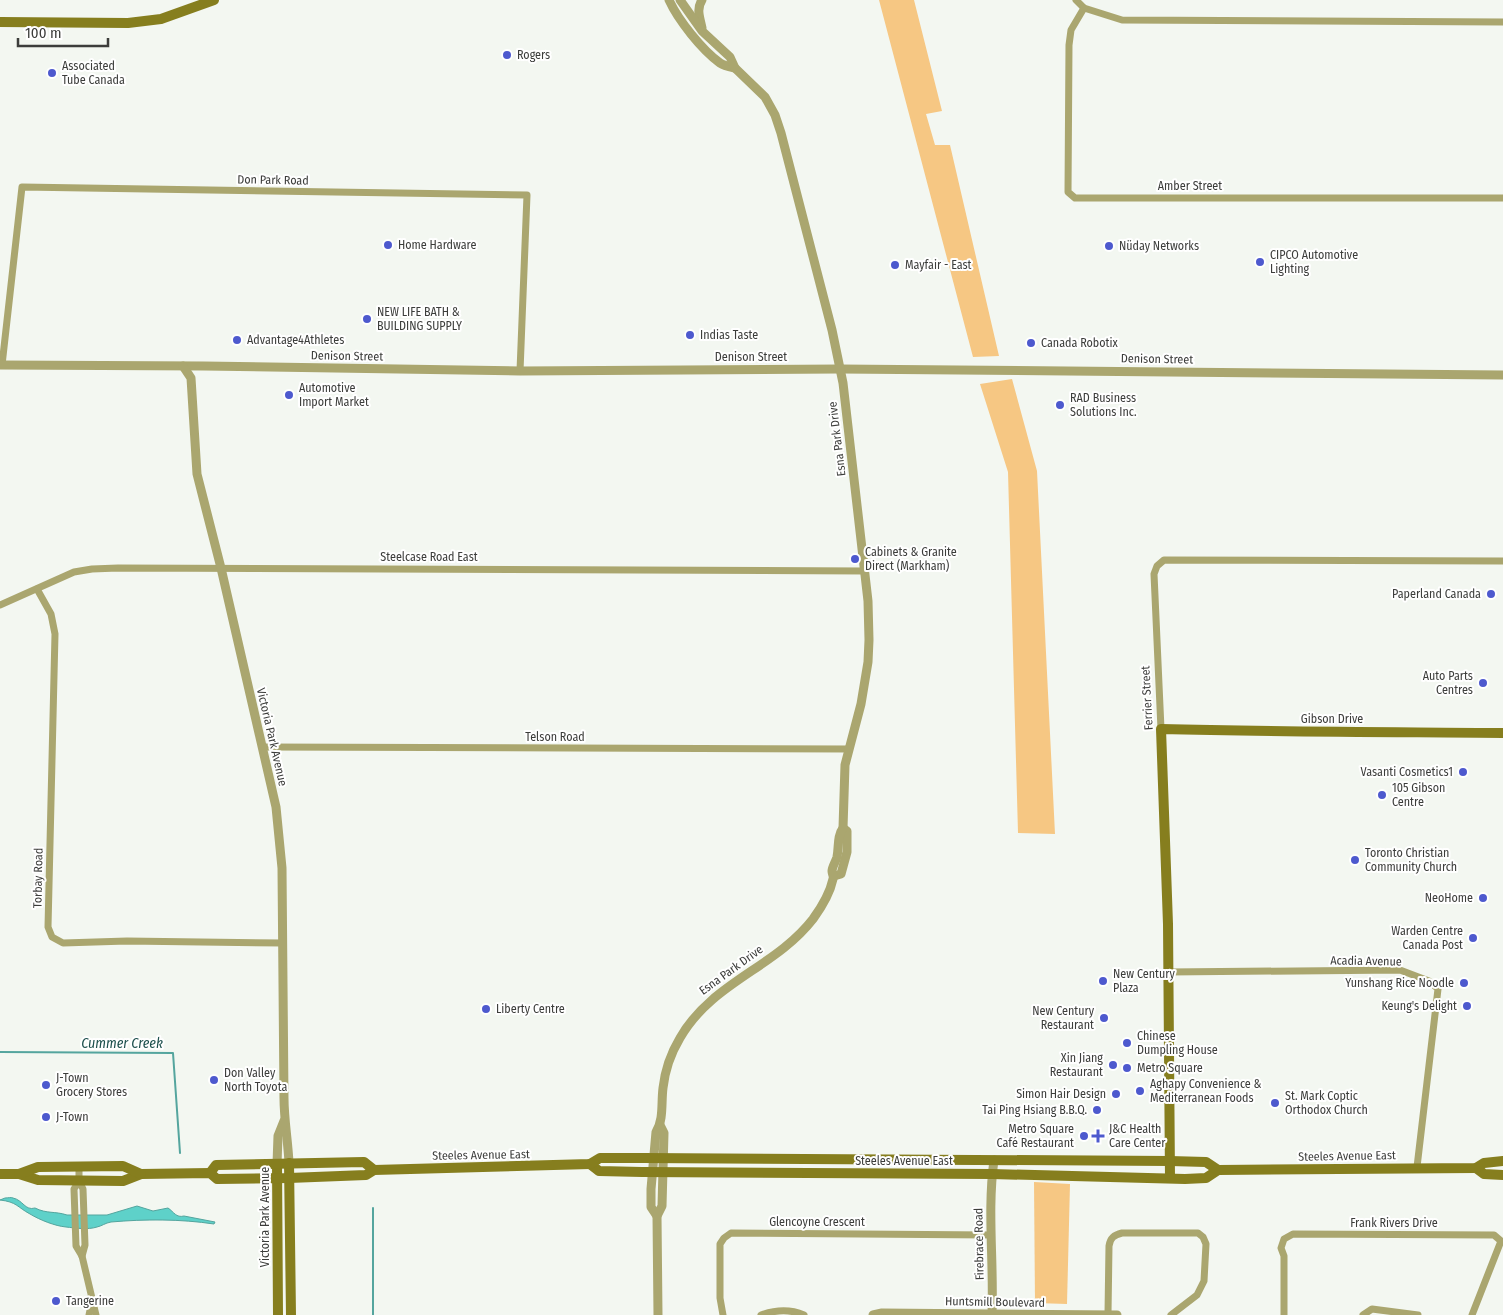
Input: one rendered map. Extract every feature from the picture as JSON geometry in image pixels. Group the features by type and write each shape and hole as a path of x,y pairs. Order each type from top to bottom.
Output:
{"main road":[{"path":"0,22 128,23 161,18 214,0"},
{"name":"Gibson Drive","path":"1161,729 1279,732 1398,731 1503,733"},
{"name":"Ferrier Street","path":"1161,729 1169,972 1170,1178"},
{"name":"Steeles Avenue East","path":"0,1174 19,1174 38,1180 79,1181 123,1181 141,1174 210,1174 217,1179 289,1178 366,1175 374,1170 590,1164 600,1158 1170,1161 1206,1162 1218,1170 1476,1168 1484,1163 1503,1161"},
{"name":"Steeles Avenue East","path":"210,1174 216,1165 289,1163 364,1162 374,1170"},
{"name":"Victoria Park Avenue","path":"289,1163 291,1315"},
{"name":"Victoria Park Avenue","path":"277,1164 278,1315"},
{"name":"Steeles Avenue East","path":"590,1164 599,1171 992,1174 1170,1178 1206,1178 1218,1170"},
{"name":"Steeles Avenue East","path":"19,1174 38,1167 123,1166 141,1174"},
{"name":"Steeles Avenue East","path":"1476,1168 1484,1174 1503,1174"}],"street":[{"name":"Esna Park Drive","path":"669,0 679,18 696,40 721,64 735,68"},
{"name":"Esna Park Drive","path":"658,1315 657,1216 651,1207 658,1158 664,1133 660,1125 666,1069 687,1025 707,1002 788,944 801,932 820,908 834,876 832,871 838,852 840,832 843,828 848,749 861,704 868,662 869,624 850,438 840,369 812,249 775,115 765,97 735,68 730,57 702,31 680,0"},
{"path":"702,0 699,4 699,13 702,31"},
{"path":"1076,0 1084,8 1122,20 1503,22"},
{"name":"Amber Street","path":"1084,8 1071,30 1069,45 1068,192 1075,198 1503,198"},
{"name":"Don Park Road","path":"1,365 22,187 527,195 520,371"},
{"name":"Denison Street","path":"1,365 520,371 840,369 1503,375"},
{"name":"Victoria Park Avenue","path":"183,366 191,378 197,474 221,568 276,807 282,868 284,1121 288,1136 289,1163"},
{"name":"Ferrier Street","path":"1161,729 1154,574 1157,566 1164,560 1503,561"},
{"name":"Steelcase Road East","path":"0,605 68,574 92,569 865,571"},
{"name":"Torbay Road","path":"36,589 51,614 55,634 48,928 52,937 64,943 127,941 283,943"},
{"name":"Telson Road","path":"262,747 848,749"},
{"name":"Acadia Avenue","path":"1169,972 1400,970 1429,980 1438,989 1417,1167"},
{"name":"Victoria Park Avenue","path":"277,1164 278,1136 284,1121"},
{"name":"Firebrace Road","path":"992,1314 990,1235 994,1160"},
{"path":"79,1167 79,1181 83,1189 85,1233 85,1245 82,1256"},
{"path":"79,1181 74,1190 76,1246 82,1256 96,1315"},
{"name":"Glencoyne Crescent","path":"723,1315 720,1298 720,1244 724,1238 732,1233 990,1235"},
{"path":"1112,1314 1109,1246 1111,1238 1116,1234 1122,1233 1198,1234 1203,1237 1206,1244 1204,1281 1197,1295 1171,1315"},
{"name":"Frank Rivers Drive","path":"1284,1315 1284,1256 1281,1248 1284,1239 1293,1234 1494,1235 1501,1241 1472,1315"},
{"path":"89,1315 92,1298"},
{"path":"1363,1315 1372,1309 1418,1315"},
{"path":"761,1315 774,1311 795,1312 804,1315"},
{"name":"Huntsmill Boulevard","path":"873,1315 882,1313 1112,1314"}],"shaded area":[{"path":"879,0 914,0 942,111 926,114 935,145 950,145 999,356 973,357"},
{"path":"1012,379 1037,471 1055,834 1018,833 1008,472 980,384"},
{"path":"1034,1182 1070,1184 1067,1304 1035,1303"}],"water":[{"path":"5,1198 16,1199 32,1209 67,1215 107,1215 137,1206 153,1211 168,1208 179,1216 215,1222 214,1224 176,1220 137,1220 111,1222 99,1227 90,1228 70,1227 48,1222 34,1216 14,1203 0,1200"}],"waterway":[{"name":"Cummer Creek","path":"0,1052 173,1053 180,1153"},
{"path":"373,1208 373,1315"}],"place":[{"name":"Rogers","path":"507,55"},
{"name":"Associated Tube Canada","path":"52,73"},
{"name":"Home Hardware","path":"388,245"},
{"name":"Nüday Networks","path":"1109,246"},
{"name":"CIPCO Automotive Lighting","path":"1260,262"},
{"name":"Mayfair - East","path":"895,265"},
{"name":"NEW LIFE BATH & BUILDING SUPPLY","path":"367,319"},
{"name":"Indias Taste","path":"690,335"},
{"name":"Advantage4Athletes","path":"237,340"},
{"name":"Canada Robotix","path":"1031,343"},
{"name":"Automotive Import Market","path":"289,395"},
{"name":"RAD Business Solutions Inc.","path":"1060,405"},
{"name":"Cabinets & Granite Direct (Markham)","path":"855,559"},
{"name":"Paperland Canada","path":"1491,594"},
{"name":"Auto Parts Centres","path":"1483,683"},
{"name":"Vasanti Cosmetics1","path":"1463,772"},
{"name":"105 Gibson Centre","path":"1382,795"},
{"name":"Toronto Christian Community Church","path":"1355,860"},
{"name":"NeoHome","path":"1483,898"},
{"name":"Warden Centre Canada Post","path":"1473,938"},
{"name":"New Century Plaza","path":"1103,981"},
{"name":"Yunshang Rice Noodle","path":"1464,983"},
{"name":"Keung's Delight","path":"1467,1006"},
{"name":"Liberty Centre","path":"486,1009"},
{"name":"New Century Restaurant","path":"1104,1018"},
{"name":"Chinese Dumpling House","path":"1127,1043"},
{"name":"Xin Jiang Restaurant","path":"1113,1065"},
{"name":"Metro Square","path":"1127,1068"},
{"name":"Don Valley North Toyota","path":"214,1080"},
{"name":"J-Town Grocery Stores","path":"46,1085"},
{"name":"Aghapy Convenience & Mediterranean Foods","path":"1140,1091"},
{"name":"Simon Hair Design","path":"1116,1094"},
{"name":"St. Mark Coptic Orthodox Church","path":"1275,1103"},
{"name":"Tai Ping Hsiang B.B.Q.","path":"1097,1110"},
{"name":"J-Town","path":"46,1117"},
{"name":"Metro Square Café Restaurant","path":"1084,1136"},
{"name":"J&C Health Care Center","path":"1098,1136"},
{"name":"Tangerine","path":"56,1301"}]}
